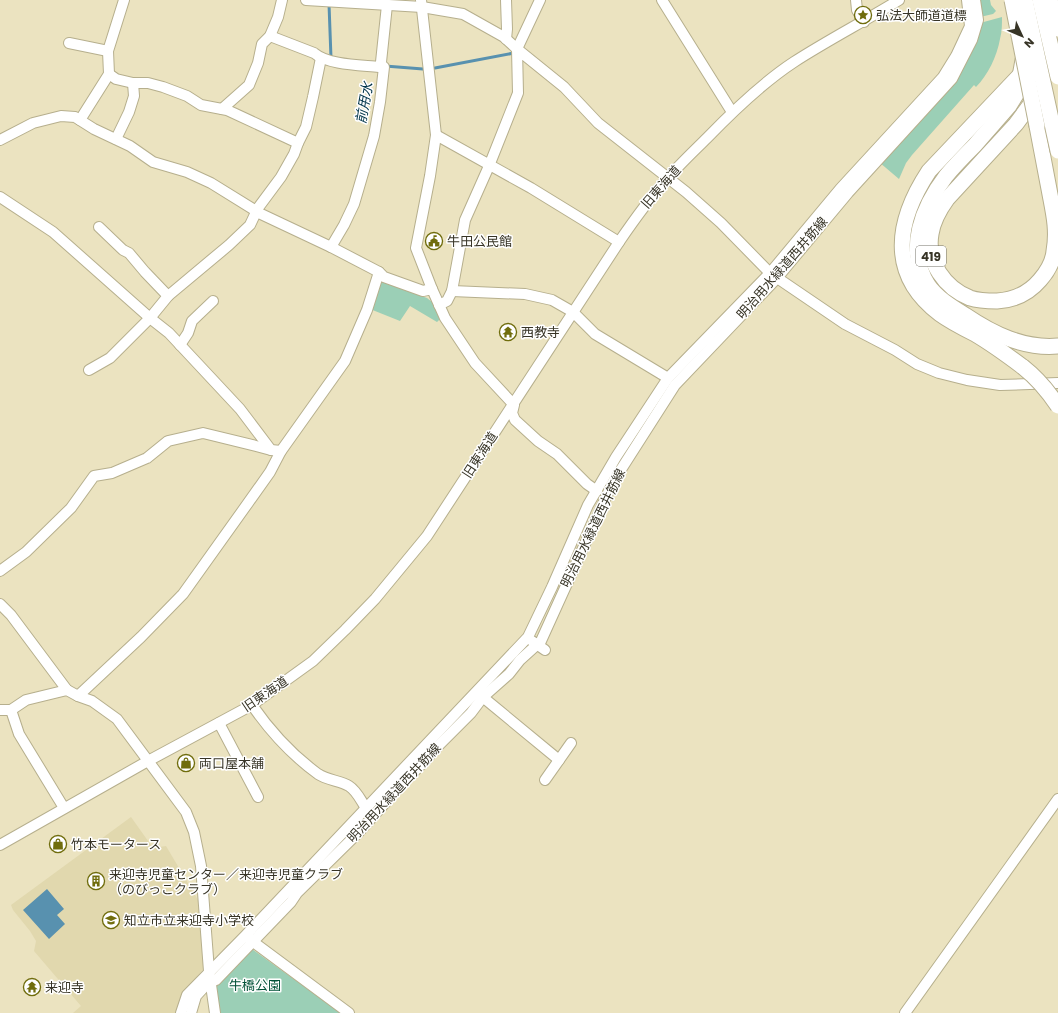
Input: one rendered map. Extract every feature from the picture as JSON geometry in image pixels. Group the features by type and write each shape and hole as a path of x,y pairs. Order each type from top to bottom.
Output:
{"highway":[{"name":"419","path":"1012,0 1037,126 1057,230 1054,253 1047,271 1033,288 1018,296 1003,300 986,301 971,299 949,286 940,275 935,265 930,246 930,236 939,210 947,199 1016,124 1030,105 1038,89 1048,60 1051,28 1045,0"},
{"name":"419","path":"1019,0 1025,42 1022,73 1017,93 1009,106 946,175 928,204 921,220 918,238 918,256 922,271 929,285 950,305 981,326 1024,344 1037,347 1058,346"},
{"path":"1025,0 1058,151"},
{"path":"1040,0 1058,77"},
{"name":"419","path":"1045,0 1058,22"},
{"path":"1050,0 1058,29"},
{"name":"419","path":"1022,73 929,171 918,188 909,208 904,228 902,246 904,261 910,279 919,294 927,303 941,315 998,349 1023,367 1048,392 1058,406"}],"street":[{"path":"80,120 109,74 108,51 124,0"},
{"path":"222,109 249,85 258,63 262,44 270,36 278,17 282,0"},
{"path":"306,0 387,5 421,4 463,14 506,39 564,87 598,123 668,178 721,223 773,276 845,324 895,350 917,364 939,373 967,380 1000,385 1058,383"},
{"path":"506,0 506,39"},
{"path":"439,305 447,301 452,291 465,220 518,93 517,49 540,0"},
{"path":"662,0 732,112"},
{"path":"856,0 857,10 864,22"},
{"name":"旧東海道","path":"0,845 148,760 252,705 312,661 345,630 375,599 427,536 637,215 668,178 732,112 767,83 793,63 835,36 864,22 899,0"},
{"path":"181,1013 187,995 209,971 249,939 366,808 480,694 528,636 588,505 616,457 668,378 773,276 840,189 943,77 956,56 970,26 967,0"},
{"name":"明治用水緑道西井筋線","path":"191,1013 196,996 207,984 216,980 249,939 291,902 297,892 354,837 394,791 471,713 480,694 509,674 520,660 541,647 541,641 613,482 667,396 675,385 952,79 972,40 978,20 975,0"},
{"path":"421,4 436,135 430,176 416,248 445,318 475,362 514,405 512,413 515,420 538,441 557,454 596,491"},
{"path":"331,247 354,204 374,136 380,102 381,65 387,5"},
{"path":"270,36 314,53 321,58 330,61 381,65"},
{"path":"69,43 108,51"},
{"path":"89,370 110,358 150,318 168,296 229,245 250,225 257,211 281,177 294,154 306,127 314,97 321,58"},
{"path":"109,74 116,78 133,83 163,87 187,96 201,106 222,109 298,143"},
{"path":"116,139 129,112 134,96 133,83"},
{"path":"0,140 32,123 61,116 75,117 94,129 130,146 153,162 187,172 211,182 257,211 331,247 379,272 384,277 424,291 432,288"},
{"path":"436,135 488,166 531,188 619,242"},
{"path":"0,197 53,232 169,333 240,409 270,450"},
{"path":"99,227 123,250 130,252 145,272 168,296"},
{"path":"78,696 141,637 183,594 248,503 270,472 281,451 345,361 367,310 379,272"},
{"path":"452,291 525,294 552,300 573,312 595,334 668,378"},
{"path":"180,345 188,333 192,321 213,301"},
{"path":"0,571 26,552 71,508 94,476 112,473 142,461 168,441 203,433 270,450 281,451"},
{"path":"0,604 11,615 67,690 92,701 118,719 186,812 194,832 201,866 209,971 212,982 215,1013"},
{"path":"528,636 541,647"},
{"path":"0,710 11,710 26,700 67,690"},
{"path":"480,694 559,760"},
{"path":"252,705 264,722 295,757 320,775 332,781 349,786 357,794 366,808"},
{"path":"11,710 20,734 64,808"},
{"path":"218,723 258,797"},
{"path":"545,780 571,743"},
{"path":"905,1013 1058,799"},
{"path":"249,939 349,1013"}],"shaded area":[{"name":"知立市立来迎寺小学校","path":"131,817 153,848 166,846 198,900 205,967 183,993 177,1013 73,1013 81,1006 34,951 36,941 13,910 11,905"}],"green space":[{"path":"978,0 990,0 991,5 996,11 993,14 980,17"},
{"path":"1002,17 1002,31 999,45 991,65 984,77 976,87 974,85 912,155 906,163 899,179 879,162 980,23"},
{"path":"382,282 427,298 432,302 440,319 437,322 410,306 400,321 370,309 378,286"},
{"name":"牛橋公園","path":"252,949 341,1013 219,1013 216,985"}],"water":[{"path":"47,889 64,909 57,915 65,924 49,939 23,910"}],"waterway":[{"name":"前用水","path":"329,4 332,58"},
{"path":"435,68 514,53"},
{"path":"385,66 423,69"}],"place":[{"name":"弘法大師道道標","path":"863,15"},
{"name":"牛田公民館","path":"434,241"},
{"name":"西教寺","path":"508,332"},
{"name":"両口屋本舗","path":"186,763"},
{"name":"竹本モータース","path":"58,844"},
{"name":"来迎寺児童センター／来迎寺児童クラブ （のびっこクラブ）","path":"96,881"},
{"name":"知立市立来迎寺小学校","path":"111,920"},
{"name":"来迎寺","path":"32,987"}]}
